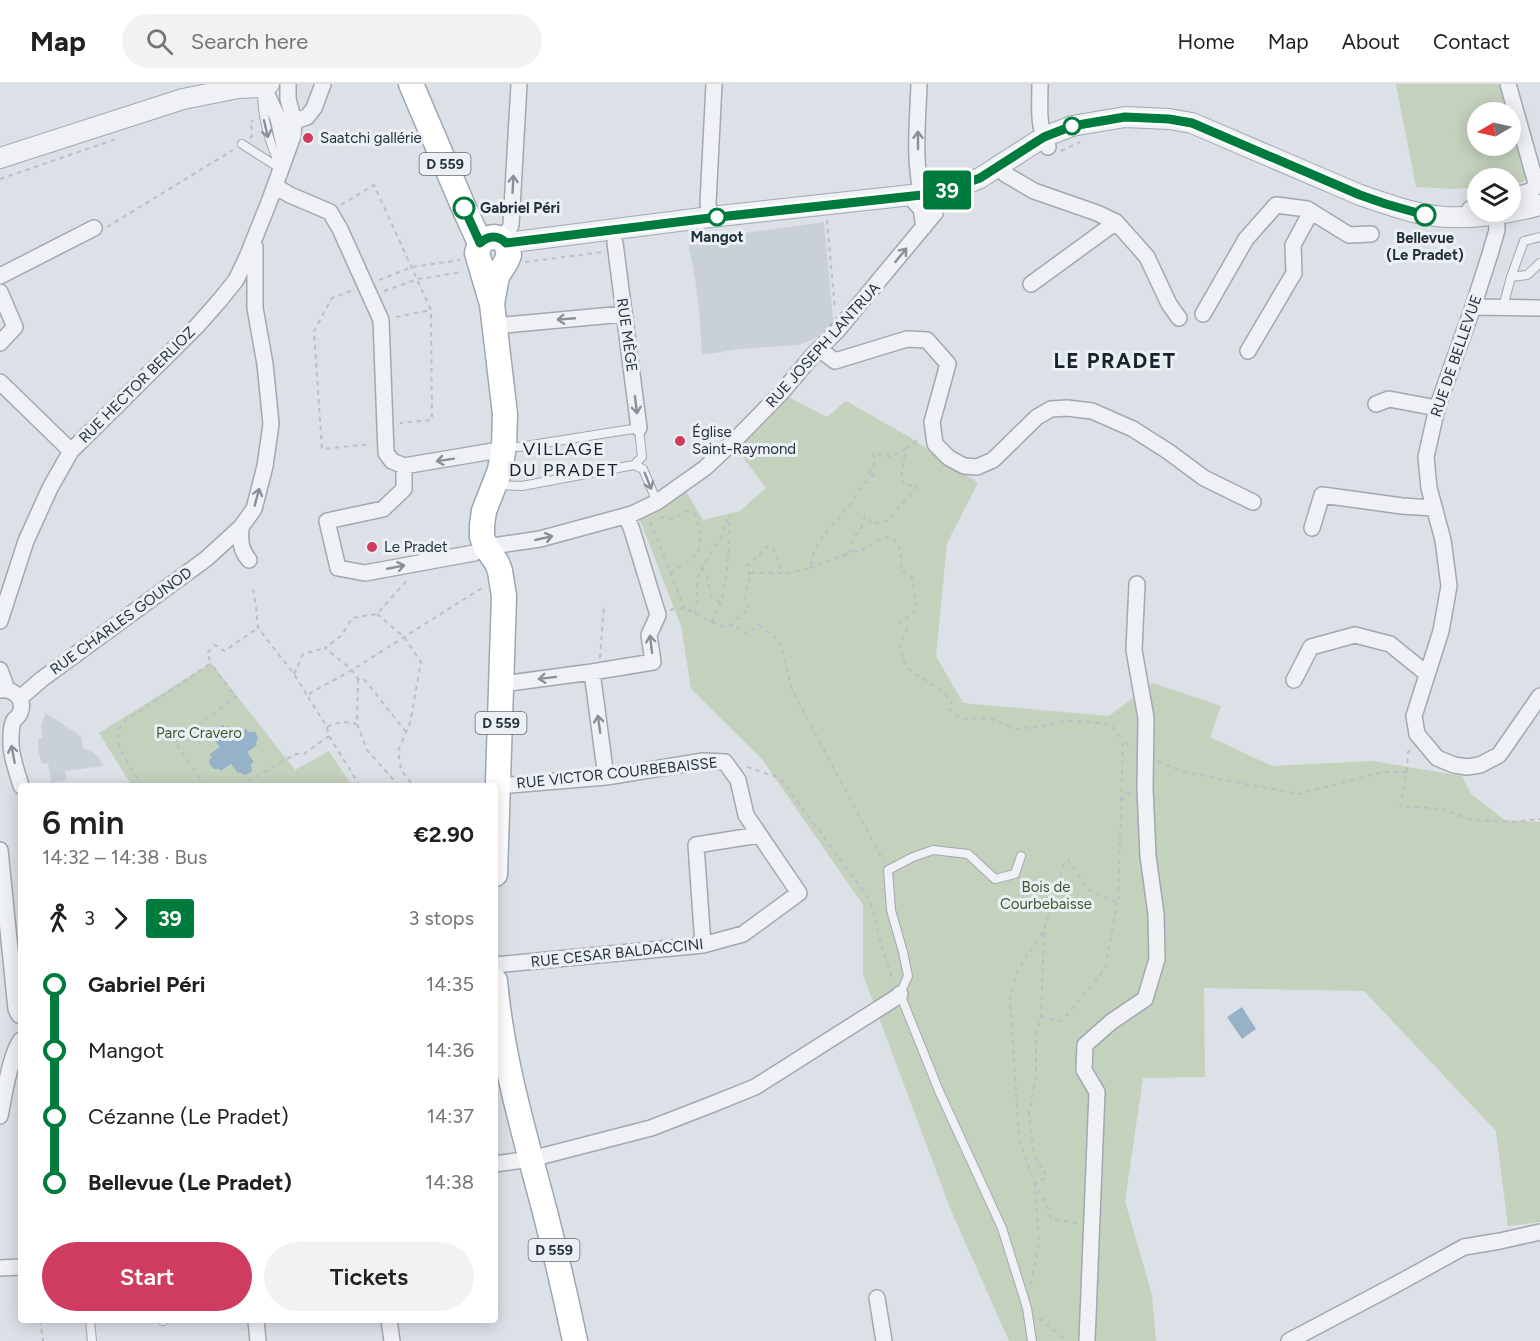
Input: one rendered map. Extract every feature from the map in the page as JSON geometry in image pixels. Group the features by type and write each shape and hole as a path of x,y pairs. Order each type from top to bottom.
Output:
{"main road":[{"name":"D 559","path":"411,84 464,208 493,256"},
{"path":"493,256 497,276 494,315"},
{"name":"D 559","path":"494,315 505,414 500,464 484,511 482,537 500,571 504,596 498,808"},
{"name":"D 559","path":"498,1004 513,1091 561,1276 575,1341"}],"street":[{"path":"183,99 209,84"},
{"name":"RUE HECTOR BERLIOZ","path":"0,621 26,541 50,488 71,451 197,326 236,280 255,237 293,135 294,121 288,99 288,84"},
{"path":"294,121 307,117 314,108 323,84"},
{"path":"493,256 511,225 519,84"},
{"path":"710,218 708,203 714,84"},
{"name":"RUE JOSEPH LANTRUA","path":"404,466 404,489 382,508 327,521 338,568 365,573 474,553 486,547 540,539 630,519 658,509 737,438 782,392 837,331 924,227 918,178 919,84"},
{"path":"1041,84 1040,114 1046,142"},
{"path":"1508,84 1536,183 1533,190 1521,194"},
{"path":"0,158 183,99 264,85 278,118 284,163"},
{"path":"493,256 612,247 921,200 1003,170 1046,142 1101,122 1125,117 1169,119 1192,123 1360,195 1425,215 1467,212"},
{"path":"1003,170 1034,191 1116,222 1147,257 1169,304 1179,318"},
{"path":"275,186 330,212 381,320 386,453 392,461 404,466 493,451 500,464"},
{"path":"493,256 710,218 921,200"},
{"path":"1203,314 1246,239 1276,205 1307,209 1349,236 1371,234"},
{"path":"1521,210 1540,205"},
{"path":"1248,351 1294,273 1293,245 1311,212"},
{"path":"1031,284 1116,222"},
{"name":"RUE DE BELLEVUE","path":"1426,746 1417,734 1414,716 1441,630 1449,586 1443,540 1429,488 1426,457 1437,408 1473,308 1497,230 1496,222"},
{"path":"0,276 94,228"},
{"path":"255,237 255,308"},
{"name":"RUE MÈGE","path":"612,247 624,314 639,428"},
{"path":"236,280 243,286 255,308"},
{"path":"0,292 15,327 0,343"},
{"name":"RUE CHARLES GOUNOD","path":"20,698 42,679 206,559 241,526 254,508 265,466 271,424 265,364 255,308"},
{"path":"1473,308 1540,308"},
{"path":"494,315 624,314"},
{"path":"819,350 836,361 907,339 927,340 948,364 932,422 935,444 949,458 964,466 977,467 993,460 1037,417 1052,409 1092,411 1133,429 1204,478 1253,502"},
{"path":"0,382 71,451"},
{"path":"1376,404 1389,399 1437,408"},
{"path":"1312,528 1322,495 1434,508"},
{"path":"502,684 653,662 649,635 658,615 630,519"},
{"path":"223,543 245,561 240,544 241,526"},
{"path":"1088,1341 1097,1092 1084,1070 1085,1045 1111,1022 1145,999 1157,959 1156,914 1148,856 1146,718 1134,650 1137,584"},
{"path":"1294,680 1311,647 1355,635 1390,644 1427,674"},
{"path":"0,670 3,689 20,698 20,713 7,722 20,783"},
{"path":"596,671 606,777"},
{"path":"1426,746 1437,758 1454,765 1467,767 1480,765 1498,755 1540,696"},
{"name":"RUE VICTOR COURBEBAISSE","path":"499,786 606,777 703,761 725,762 738,780 746,815 759,835"},
{"path":"704,945 696,845 759,835"},
{"name":"RUE CESAR BALDACCINI","path":"498,965 704,945 743,933 799,893 759,835"},
{"path":"0,850 18,1012"},
{"path":"498,1164 531,1159 651,1128 755,1086 858,1023 900,993"},
{"path":"0,1116 4,1083 18,1043"},
{"path":"1289,1341 1464,1246 1540,1232"},
{"path":"0,1268 18,1266"},
{"path":"878,1298 884,1341"},
{"path":"256,1323 258,1341"},
{"path":"389,1323 392,1341"}],"lane":[{"path":"242,144 284,163"},
{"path":"1503,307 1524,241 1540,237"},
{"path":"1511,277 1527,275 1540,263"},
{"path":"639,428 642,457 634,465 522,486 500,464 519,447 639,428"},
{"path":"634,465 643,469 658,509"},
{"path":"1021,856 1015,874 995,879 968,854 933,850 888,870 891,910 908,976 900,993 939,1091 1002,1228 1027,1308 1032,1341"},
{"path":"90,1323 92,1341"}],"path":[{"path":"94,228 102,230 252,136"},
{"path":"330,212 374,185 431,310 432,420 385,424"},
{"path":"826,214 837,331"},
{"path":"367,290 412,267 493,256 612,247"},
{"path":"386,442 322,449 314,331 332,298 418,279 493,256"},
{"path":"381,320 431,310"},
{"path":"810,568 814,551 825,533 860,488 876,473 867,475 875,462 873,453 892,457 906,449 901,477 904,485 917,486 889,520 873,524 865,516 860,531 854,536 849,554"},
{"path":"658,509 672,519 687,511 695,514 701,535 698,554 670,574"},
{"path":"695,614 697,580 720,539 729,516 725,582 716,616 711,622"},
{"path":"630,519 651,523 684,608"},
{"path":"750,575 751,573 783,573 810,568 865,549 878,540 890,536 898,542 901,552 901,570 912,577 916,602 914,613 900,622 907,629 900,644 904,663 911,671 939,689 951,701 950,709 961,719 990,718 1016,729 1064,721 1110,724 1123,741 1183,772 1299,794 1383,772 1407,772"},
{"path":"730,626 749,608 744,600 750,575 746,566 768,546 773,548 783,573"},
{"path":"294,674 303,654 325,648 342,635 352,618 377,614 423,562"},
{"path":"702,568 707,576 710,594 720,602"},
{"path":"307,695 352,670 488,584 502,581"},
{"path":"253,589 258,628 294,674 358,783"},
{"path":"596,671 604,604"},
{"path":"658,615 670,609 684,608 723,627 734,625 747,634 759,625 780,641 792,690 888,870"},
{"path":"377,614 404,637 421,662 410,723 398,751 401,770 412,783"},
{"path":"203,783 174,742 236,697 211,663 207,653 215,645 224,651 258,628"},
{"path":"325,648 352,670 358,679 357,724 367,750 396,783"},
{"path":"140,783 119,748 118,735 122,723 211,663"},
{"path":"358,679 364,679 406,732"},
{"path":"327,727 336,723 357,724"},
{"path":"245,783 296,754 304,754 329,736"},
{"path":"1041,1017 1062,1021 1105,969 1118,903 1123,741"},
{"path":"1426,746 1408,752 1407,772 1400,806 1442,809 1472,820 1511,822 1540,819"},
{"path":"725,762 735,753 748,769 780,778 870,900 882,948 894,983 900,993"},
{"path":"1035,1184 1047,1177 1034,1154 1029,1114 1036,1077 1036,1035 1041,1017 1044,930 1063,866 1068,860 1089,890 1118,903"},
{"path":"1044,930 1017,971 1010,998 1018,1139 1051,1219 1093,1225"},
{"path":"1023,1295 1030,1291 1039,1244 1035,1184"},
{"path":"1027,1308 1067,1341"},
{"path":"40,1323 43,1341"}],"shaded area":[{"path":"824,222 834,330 799,345 739,349 702,355 695,279 688,241"},
{"path":"46,713 81,736 83,748 94,753 104,766 65,771 67,780 51,783 48,763 42,764 38,750 38,739 43,738 41,725"}],"green space":[{"path":"1396,84 1505,84 1510,102 1467,102 1467,156 1521,156 1521,144 1529,174 1521,182 1521,168 1467,168 1467,188 1416,187"},
{"name":"Bois de Courbebaisse","path":"788,397 827,417 846,401 911,438 978,483 947,543 936,656 963,703 1109,716 1152,683 1221,706 1210,737 1272,766 1372,761 1462,776 1471,794 1505,820 1540,822 1540,1222 1508,1226 1496,1131 1364,991 1204,988 1205,1077 1143,1078 1125,1201 1152,1295 1156,1341 1009,1341 950,1208 863,975 863,905 762,759 691,689 681,626 638,515 684,488 703,520 740,511 766,488 735,447"},
{"name":"Parc Cravero","path":"211,663 295,770 329,751 350,783 130,783 99,733"}],"water":[{"path":"223,725 226,728 229,726 236,736 246,729 248,732 255,732 258,738 257,745 247,752 254,762 251,764 252,771 248,774 238,773 231,764 221,771 210,765 209,760 212,757 210,754 220,747 213,738 215,729"},
{"path":"1242,1007 1256,1029 1242,1039 1227,1017"}],"bus line":[{"name":"39","path":"464,208 480,243 489,237 500,238 506,243 922,195 947,190 980,178 1044,137 1072,126 1125,117 1148,117 1192,123 1360,195 1425,215"}],"place":[{"name":"Saatchi gallérie","path":"308,138"},
{"name":"Gabriel Péri","path":"464,208"},
{"name":"Bellevue (Le Pradet)","path":"1425,215"},
{"name":"Mangot","path":"717,217"},
{"name":"Église Saint-Raymond","path":"680,441"},
{"name":"Le Pradet","path":"372,547"}],"district":[{"name":"LE PRADET","path":"1115,361"},
{"name":"VILLAGE DU PRADET","path":"564,460"}]}
